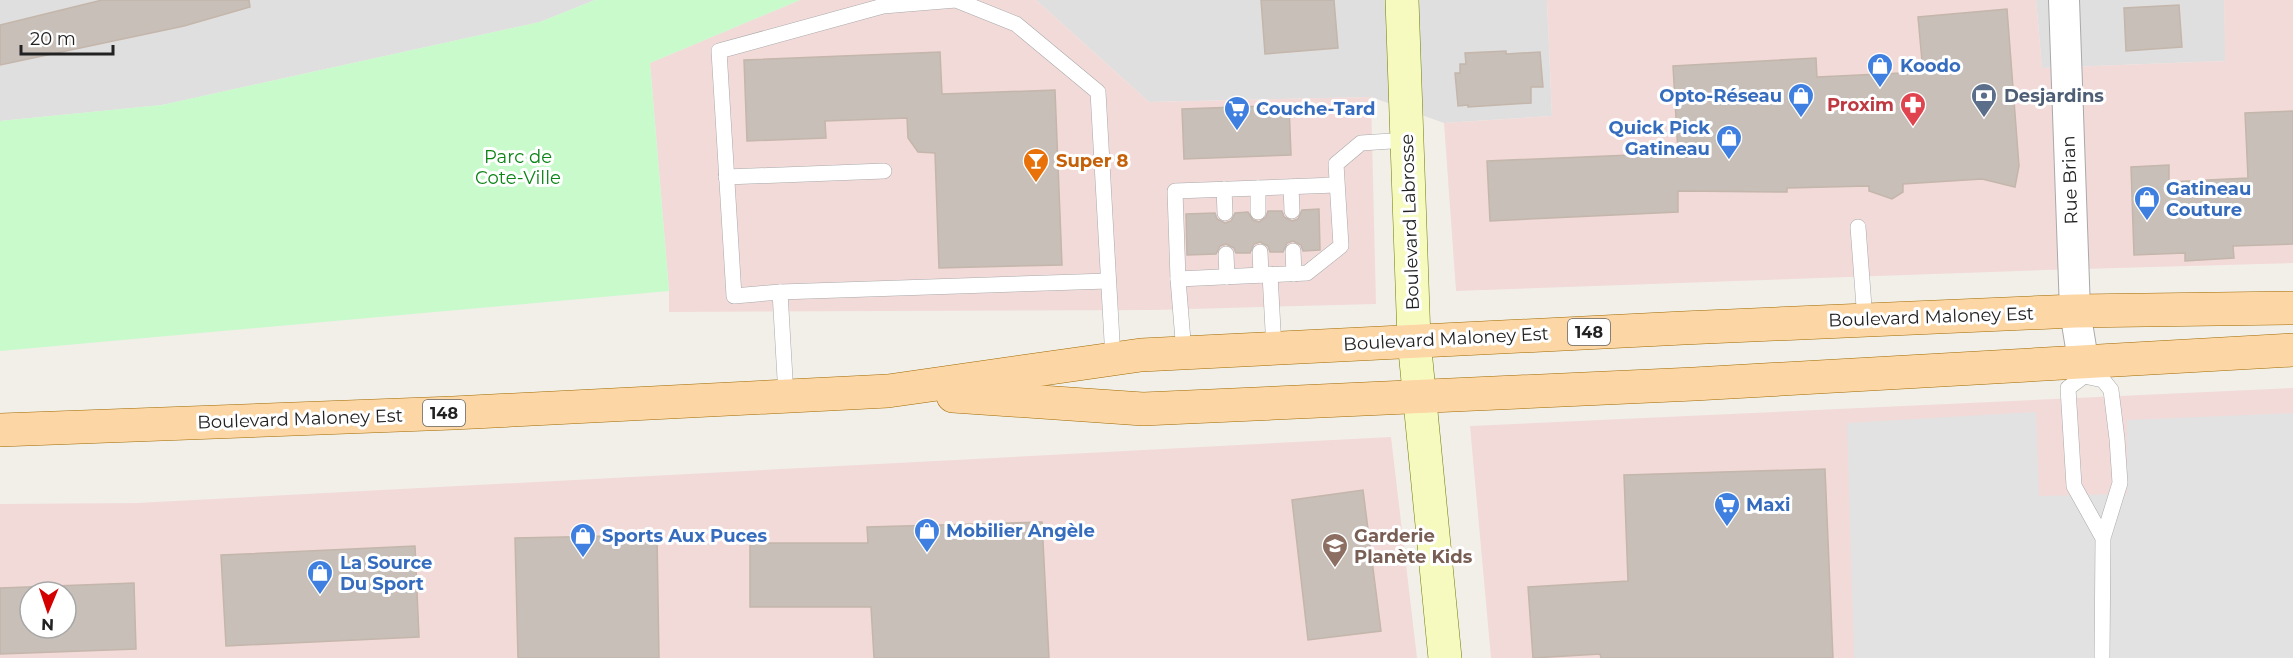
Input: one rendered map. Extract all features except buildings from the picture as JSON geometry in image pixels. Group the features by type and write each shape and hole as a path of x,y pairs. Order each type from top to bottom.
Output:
{"main road":[{"name":"Boulevard Maloney Est","path":"0,430 453,413 888,391 1141,355 1184,352 2075,311 2293,308"},
{"name":"Boulevard Maloney Est","path":"888,391 1143,410 2084,368 2293,350"}],"street":[{"name":"Boulevard Labrosse","path":"1402,0 1414,340 1445,658"},
{"name":"Rue Brian","path":"2064,0 2075,311 2084,368"}],"lane":[{"path":"1108,281 780,292 734,296 719,51 883,6 956,0 1016,24 1098,92 1113,359"},
{"path":"1178,279 1307,273 1341,246 1336,164 1360,143 1407,140"},
{"path":"726,177 884,171"},
{"path":"1184,352 1178,279 1175,191 1336,185"},
{"path":"1291,187 1292,210"},
{"path":"1258,188 1258,212"},
{"path":"1224,189 1224,213"},
{"path":"1858,227 1865,320"},
{"path":"1260,252 1275,349"},
{"path":"1293,252 1294,274"},
{"path":"1226,254 1227,277"},
{"path":"780,292 786,396"},
{"path":"2103,538 2074,486 2068,388 2084,368 2103,380 2110,390 2120,483 2103,538 2103,658"}],"shaded area":[{"path":"0,0 595,0 540,22 162,105 0,121"},
{"path":"800,0 1036,0 1149,102 1371,97 1376,304 1153,310 669,312 650,63"},
{"path":"1036,0 1547,0 1552,116 1444,123 1371,97 1149,102"},
{"path":"1547,0 2036,0 2042,68 2225,61 2224,0 2293,0 2293,263 1456,291 1444,123 1552,116"},
{"path":"2036,0 2224,0 2226,61 2042,68"},
{"path":"2293,388 2293,658 1491,658 1470,426"},
{"path":"2036,412 2039,496 2127,494 2127,420 2293,413 2293,658 1854,658 1847,423"},
{"path":"1391,437 1417,658 0,658 0,504 137,503"}],"green space":[{"name":"Parc de Cote-Ville","path":"595,0 800,0 650,63 669,291 0,351 0,121 162,105 540,22"}],"place":[{"name":"Koodo","path":"1880,89"},
{"name":"Opto-Réseau","path":"1801,119"},
{"name":"Desjardins","path":"1984,119"},
{"name":"Proxim","path":"1913,128"},
{"name":"Couche-Tard","path":"1237,132"},
{"name":"Quick Pick Gatineau","path":"1729,161"},
{"name":"Super 8","path":"1036,184"},
{"name":"Gatineau Couture","path":"2147,222"},
{"name":"Maxi","path":"1727,528"},
{"name":"Mobilier Angèle","path":"927,554"},
{"name":"Sports Aux Puces","path":"583,559"},
{"name":"Garderie Planète Kids","path":"1335,569"},
{"name":"La Source Du Sport","path":"320,596"}]}
